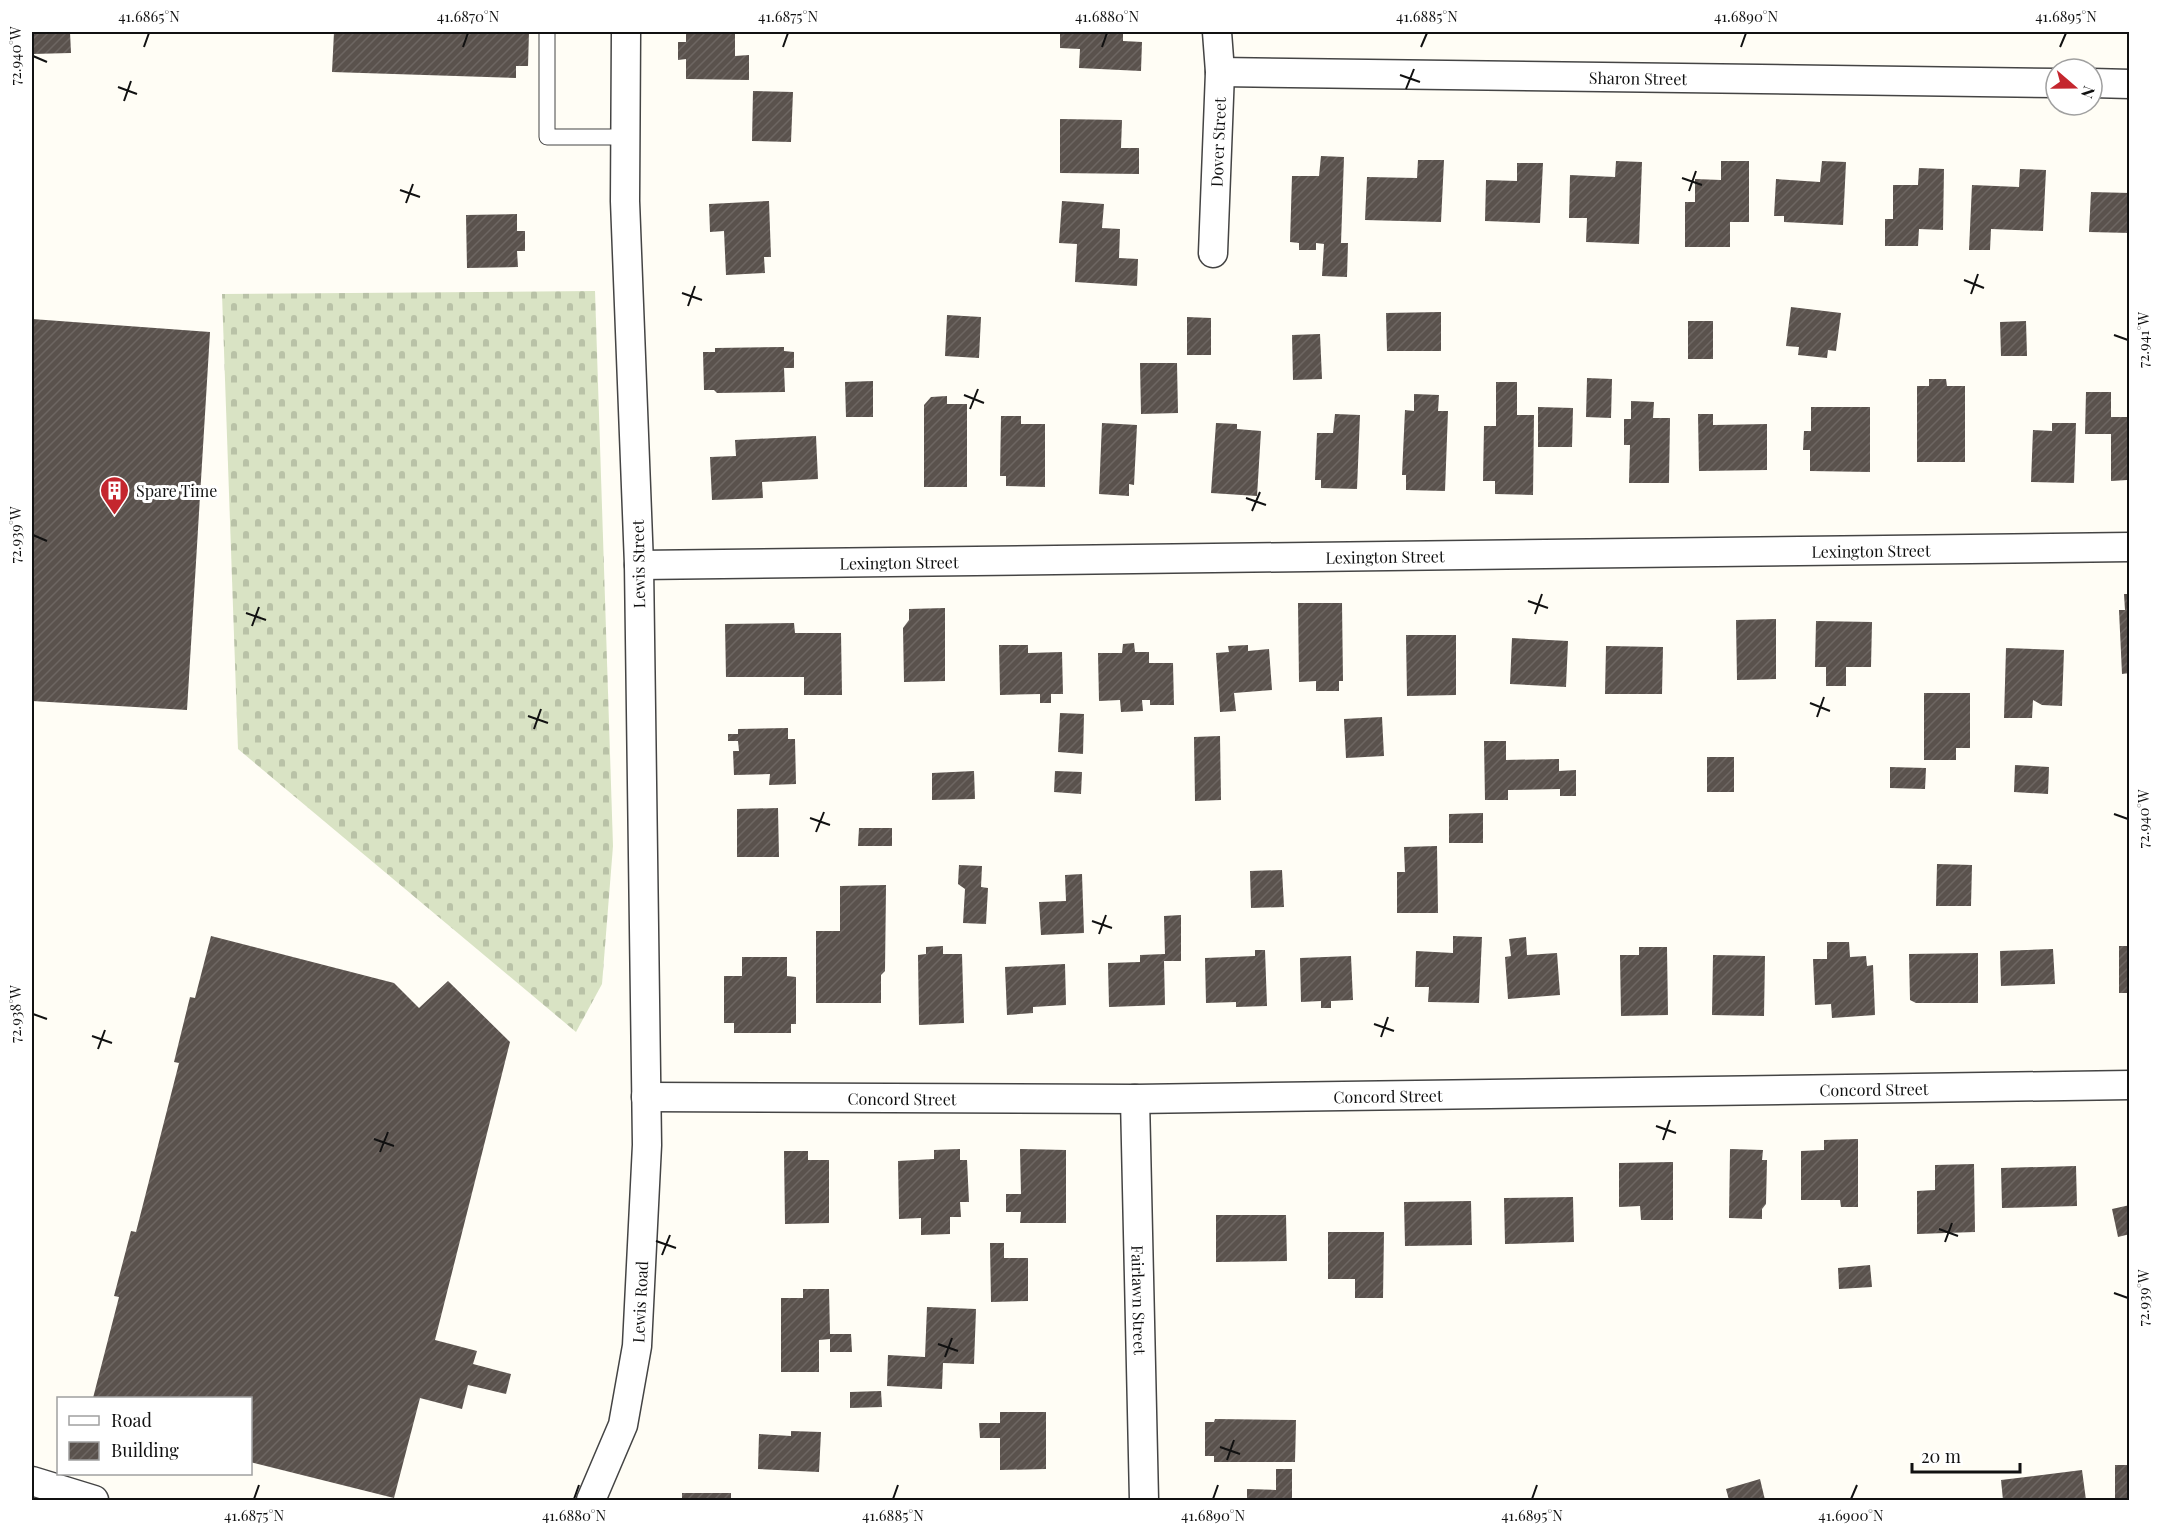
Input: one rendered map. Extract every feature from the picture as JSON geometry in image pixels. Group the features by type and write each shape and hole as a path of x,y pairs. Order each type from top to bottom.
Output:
{"street":[{"name":"Lewis Street","path":"626,32 626,201 639,565 646,1097"},
{"name":"Dover Street","path":"1213,252 1220,72 1217,32"},
{"name":"Sharon Street","path":"1220,72 2044,83"},
{"path":"2104,83 2130,84"},
{"name":"Lexington Street","path":"639,565 2130,547"},
{"name":"Concord Street","path":"646,1097 1135,1099 2130,1085"},
{"name":"Lewis Road","path":"591,1500 623,1425 637,1346 647,1146 646,1097"},
{"name":"Fairlawn Street","path":"1135,1099 1144,1500"},
{"path":"32,1481 94,1500"}],"lane":[{"path":"548,32 547,137 626,137"}],"green space":[{"path":"595,291 613,846 602,984 576,1032 238,749 222,294"}],"building":[{"path":"32,32 70,32 71,53 32,54"},
{"path":"334,32 529,32 528,66 516,66 516,78 332,72"},
{"path":"686,32 735,32 735,56 749,55 749,80 686,79 686,59 678,60 678,42 686,42"},
{"path":"1060,32 1123,32 1123,41 1142,42 1141,71 1079,68 1080,49 1060,48"},
{"path":"753,91 793,92 791,142 752,141"},
{"path":"1060,119 1122,120 1121,148 1139,148 1139,174 1060,173"},
{"path":"1321,156 1344,157 1341,243 1348,243 1347,277 1322,276 1324,244 1316,243 1316,250 1299,250 1299,243 1290,242 1292,176 1319,176"},
{"path":"1418,160 1444,160 1441,222 1365,220 1367,177 1417,178"},
{"path":"1616,161 1642,162 1639,244 1586,242 1587,218 1569,218 1570,175 1615,177"},
{"path":"1721,161 1749,161 1749,222 1730,222 1730,247 1685,247 1685,202 1695,202 1695,179 1721,180"},
{"path":"1822,161 1846,162 1843,225 1784,222 1784,216 1774,216 1776,179 1820,182"},
{"path":"1517,163 1543,163 1540,223 1485,221 1486,180 1517,181"},
{"path":"1919,168 1944,169 1943,230 1919,229 1918,246 1885,246 1885,219 1893,219 1893,185 1918,185"},
{"path":"2020,169 2046,170 2043,231 1991,229 1990,250 1969,250 1972,185 2019,187"},
{"path":"2091,192 2130,193 2130,233 2089,232"},
{"path":"769,201 771,257 764,257 765,273 726,275 724,231 710,232 709,204"},
{"path":"1062,201 1104,204 1102,228 1120,229 1119,258 1138,259 1137,286 1075,282 1077,244 1059,243"},
{"path":"517,214 517,231 525,231 525,251 517,251 518,267 467,268 466,215"},
{"path":"1791,307 1841,313 1836,351 1828,350 1827,358 1798,355 1799,347 1786,346"},
{"path":"1441,312 1441,351 1387,351 1386,313"},
{"path":"947,315 981,317 979,358 945,356"},
{"path":"1187,317 1211,318 1211,355 1187,355"},
{"name":"Spare Time","path":"32,319 210,332 187,710 32,701"},
{"path":"1688,321 1713,321 1713,359 1688,359"},
{"path":"2026,321 2027,356 2001,356 2000,322"},
{"path":"1320,334 1322,379 1293,380 1292,335"},
{"path":"784,347 784,351 794,352 794,368 784,368 785,392 717,393 714,390 704,390 703,352 715,352 715,348"},
{"path":"1140,363 1177,363 1178,413 1141,414"},
{"path":"1587,378 1612,379 1611,418 1586,417"},
{"path":"1929,379 1946,379 1947,386 1965,386 1965,462 1917,462 1917,386 1929,386"},
{"path":"873,381 873,417 846,417 845,382"},
{"path":"1496,382 1517,382 1517,415 1534,415 1533,495 1495,494 1495,481 1483,481 1484,426 1496,426"},
{"path":"2086,392 2111,392 2111,417 2130,417 2130,487 2127,487 2127,480 2111,481 2111,434 2085,434"},
{"path":"1414,394 1439,395 1438,411 1448,411 1445,491 1406,490 1406,475 1402,475 1405,410 1414,411"},
{"path":"947,396 947,404 967,404 967,487 924,487 924,405 931,397"},
{"path":"1631,401 1654,402 1653,418 1670,418 1669,483 1629,483 1630,445 1624,445 1624,419 1631,419"},
{"path":"1538,407 1573,408 1572,447 1538,447"},
{"path":"1811,407 1870,407 1870,472 1810,471 1810,450 1803,450 1804,431 1811,431"},
{"path":"1335,414 1360,415 1357,489 1321,488 1321,480 1315,480 1317,433 1333,433"},
{"path":"1698,414 1713,414 1713,425 1767,424 1767,470 1699,471"},
{"path":"1001,416 1021,416 1021,424 1045,424 1045,487 1006,486 1006,476 1000,476"},
{"path":"1102,423 1137,425 1134,485 1129,484 1129,496 1099,494"},
{"path":"1216,423 1237,424 1237,429 1261,431 1257,496 1211,493"},
{"path":"2052,423 2076,423 2074,483 2031,482 2033,430 2052,431"},
{"path":"816,436 818,479 762,482 763,498 712,500 710,457 736,456 735,440"},
{"path":"2124,594 2130,594 2130,673 2122,674 2119,610 2125,610"},
{"path":"1298,603 1342,603 1343,681 1339,681 1339,691 1316,691 1316,681 1299,682"},
{"path":"945,608 945,681 904,682 903,628 909,620 909,609"},
{"path":"1776,619 1776,679 1737,680 1736,620"},
{"path":"1816,621 1872,622 1871,667 1846,667 1846,686 1826,686 1826,667 1815,667"},
{"path":"794,623 795,633 841,633 842,695 804,695 804,677 726,677 725,624"},
{"path":"1406,635 1456,635 1456,695 1407,696"},
{"path":"1512,638 1568,641 1566,687 1510,684"},
{"path":"1134,643 1135,652 1149,652 1149,663 1173,663 1174,705 1150,705 1150,700 1142,700 1143,711 1121,712 1120,700 1099,701 1098,653 1122,653 1123,644"},
{"path":"999,645 1028,645 1028,653 1062,652 1063,694 1051,694 1051,703 1040,703 1040,694 1000,695"},
{"path":"1248,645 1248,651 1269,649 1272,690 1234,693 1236,711 1220,712 1216,653 1229,652 1228,646"},
{"path":"1606,646 1663,647 1662,694 1605,694"},
{"path":"2006,648 2064,650 2062,706 2042,705 2033,700 2032,718 2004,718"},
{"path":"1924,693 1970,693 1970,748 1956,748 1956,760 1924,760"},
{"path":"1060,713 1084,714 1083,754 1058,752"},
{"path":"1382,717 1384,756 1346,758 1344,719"},
{"path":"788,728 788,739 795,739 796,784 769,785 770,774 734,775 733,751 739,751 738,741 728,741 728,734 738,734 738,729"},
{"path":"1220,736 1221,800 1195,801 1194,737"},
{"path":"1484,741 1506,741 1506,760 1559,759 1559,771 1576,770 1576,796 1560,796 1560,789 1508,790 1508,800 1485,800"},
{"path":"1707,757 1734,757 1734,792 1707,792"},
{"path":"2015,765 2049,767 2048,794 2014,792"},
{"path":"1890,767 1926,768 1925,789 1890,788"},
{"path":"974,771 975,799 932,800 932,773"},
{"path":"1055,771 1082,772 1081,794 1054,792"},
{"path":"778,808 779,857 737,857 737,809"},
{"path":"1483,813 1483,843 1449,843 1449,814"},
{"path":"859,828 892,828 892,846 858,846"},
{"path":"1437,846 1438,913 1397,913 1397,872 1405,872 1404,847"},
{"path":"1937,864 1972,865 1971,906 1936,906"},
{"path":"959,865 982,866 981,887 988,888 986,924 963,923 965,889 958,884"},
{"path":"1282,870 1284,907 1251,908 1250,871"},
{"path":"1082,874 1084,933 1041,935 1039,902 1066,901 1065,875"},
{"path":"886,885 885,971 881,975 881,1003 816,1003 816,931 840,931 840,886"},
{"path":"1181,915 1181,961 1164,961 1165,1005 1109,1007 1108,963 1140,962 1140,955 1165,954 1164,916"},
{"path":"211,936 394,983 419,1008 448,981 510,1042 435,1340 477,1351 473,1364 511,1374 506,1394 468,1385 462,1409 420,1398 394,1498 252,1462 252,1397 93,1397 119,1297 114,1296 131,1231 136,1232 179,1063 174,1062 190,997 195,998"},
{"path":"1453,936 1482,937 1479,1003 1428,1002 1429,987 1415,987 1416,951 1453,953"},
{"path":"1526,937 1527,955 1557,953 1560,995 1508,999 1505,957 1511,956 1509,939"},
{"path":"1827,942 1849,942 1850,957 1866,956 1867,966 1873,965 1875,1015 1832,1018 1831,1004 1815,1005 1813,959 1827,959"},
{"path":"943,946 943,954 962,954 964,1023 919,1025 918,955 926,954 926,947"},
{"path":"2119,946 2130,946 2130,993 2119,993"},
{"path":"1639,947 1667,947 1668,1015 1621,1016 1620,955 1639,955"},
{"path":"2053,949 2055,984 2001,986 2000,951"},
{"path":"1255,950 1265,950 1267,1006 1236,1007 1236,1002 1206,1003 1205,958 1255,956"},
{"path":"1978,953 1978,1003 1916,1003 1910,1000 1909,954"},
{"path":"1713,955 1765,956 1764,1016 1712,1015"},
{"path":"1351,956 1353,1000 1331,1001 1331,1008 1321,1008 1321,1001 1301,1002 1300,958"},
{"path":"742,957 787,957 787,976 796,977 796,1024 791,1024 791,1033 734,1033 734,1023 724,1023 724,976 742,976"},
{"path":"1065,964 1066,1005 1033,1007 1033,1013 1007,1015 1005,967"},
{"path":"1858,1139 1858,1207 1841,1207 1840,1200 1801,1200 1801,1151 1824,1150 1824,1140"},
{"path":"960,1149 960,1160 967,1160 969,1202 960,1202 961,1217 950,1217 950,1234 921,1235 921,1218 899,1219 898,1161 934,1159 934,1150"},
{"path":"1020,1149 1066,1150 1066,1223 1020,1223 1021,1212 1006,1212 1006,1194 1021,1194"},
{"path":"1730,1149 1763,1150 1762,1160 1767,1160 1766,1204 1762,1209 1762,1219 1729,1218"},
{"path":"784,1151 808,1151 808,1160 829,1160 829,1223 785,1224"},
{"path":"1673,1162 1673,1220 1641,1220 1640,1206 1619,1207 1619,1163"},
{"path":"1974,1164 1975,1232 1917,1234 1917,1191 1935,1190 1935,1165"},
{"path":"2076,1166 2077,1206 2002,1208 2001,1168"},
{"path":"1573,1197 1574,1242 1505,1244 1504,1198"},
{"path":"1471,1201 1472,1245 1405,1246 1404,1202"},
{"path":"2130,1205 2130,1234 2118,1237 2112,1209"},
{"path":"1216,1215 1286,1215 1287,1261 1216,1262"},
{"path":"1328,1232 1384,1232 1383,1298 1355,1298 1355,1279 1328,1279"},
{"path":"990,1243 1004,1243 1004,1258 1028,1258 1028,1301 991,1302"},
{"path":"1870,1265 1872,1287 1839,1289 1838,1268"},
{"path":"803,1289 829,1289 830,1334 851,1334 852,1352 830,1352 830,1339 819,1340 819,1372 781,1372 781,1298 803,1298"},
{"path":"927,1307 976,1309 974,1364 943,1363 942,1389 887,1386 888,1355 925,1357"},
{"path":"881,1391 882,1407 850,1408 850,1392"},
{"path":"1000,1412 1046,1412 1046,1469 1000,1470 1000,1438 980,1438 979,1423 1000,1423"},
{"path":"1215,1419 1296,1420 1295,1462 1214,1462 1214,1456 1205,1456 1205,1422 1214,1422"},
{"path":"791,1431 821,1432 819,1472 758,1469 759,1434 791,1436"},
{"path":"2115,1465 2130,1465 2130,1500 2115,1500"},
{"path":"1276,1469 1292,1469 1292,1500 1247,1500 1247,1489 1276,1490"},
{"path":"2082,1470 2086,1500 2003,1500 2001,1480"},
{"path":"1760,1479 1765,1500 1729,1500 1726,1489"},
{"path":"682,1493 731,1493 731,1500 682,1500"}],"place":[{"name":"Spare Time","path":"115,516"}]}
